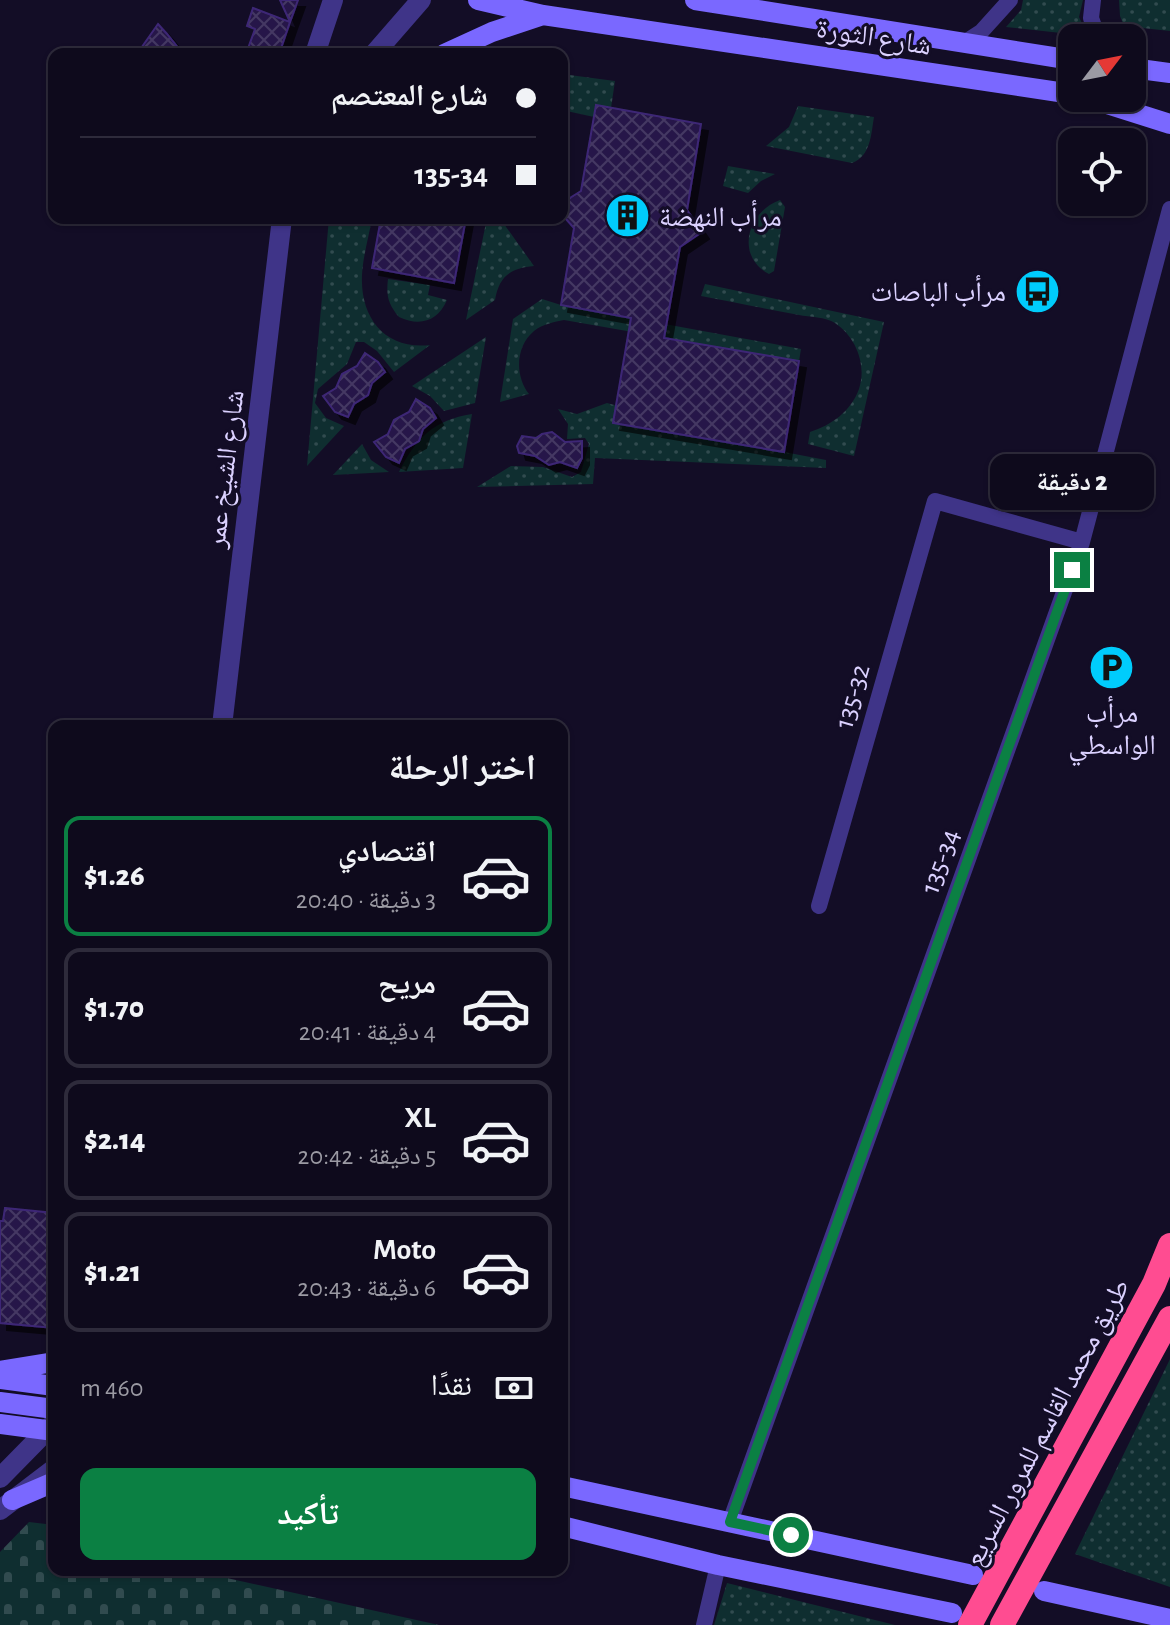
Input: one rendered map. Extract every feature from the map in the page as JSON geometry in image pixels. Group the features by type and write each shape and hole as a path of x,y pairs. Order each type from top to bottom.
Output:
{"highway":[{"name":"طريق محمد القاسم للمرور السريع","path":"961,1619 1147,1297 1170,1245"},
{"name":"طريق محمد القاسم للمرور السريع","path":"1002,1625 1170,1318"}],"main road":[{"name":"شارع الثورة","path":"478,0 543,15 1058,92"},
{"name":"شارع الثورة","path":"695,0 1058,58"},
{"path":"457,48 492,32 543,15"},
{"path":"1146,70 1170,73"},
{"path":"1132,112 1170,124"},
{"path":"0,1371 48,1363"},
{"path":"0,1379 48,1385"},
{"path":"0,1402 48,1408"},
{"path":"0,1424 48,1428"},
{"path":"6,1505 48,1485"},
{"path":"568,1487 973,1575"},
{"path":"568,1528 718,1565 961,1619"},
{"path":"1044,1591 1170,1619"}],"street":[{"path":"317,48 333,0"},
{"path":"379,48 421,0"},
{"path":"964,43 981,32 1010,0"},
{"path":"1093,0 1093,24"},
{"name":"135-34","path":"730,1522 1082,542 1170,209"},
{"name":"شارع الشيخ عمر","path":"223,720 281,224"},
{"name":"135-32","path":"819,906 935,501 1082,542"},
{"path":"0,1478 48,1433"},
{"path":"6,1505 48,1474"},
{"path":"704,1625 718,1565"},
{"path":"1144,1613 1170,1606"}],"green space":[{"path":"1023,0 1083,0 1079,17 1082,24 1058,24 1058,33 1006,27 1021,10"},
{"path":"1119,0 1170,0 1170,31 1146,28 1146,24 1123,24"},
{"path":"568,75 615,81 611,108 596,106 594,117 568,111"},
{"path":"798,106 874,117 867,150 852,163 766,146 789,127"},
{"path":"728,166 775,174 748,193 723,186"},
{"path":"780,200 785,207 774,271 769,274 752,257 749,235 760,214"},
{"path":"328,224 371,224 362,275 365,305 378,328 388,336 414,345 430,345 394,372 377,351 364,342 356,342 347,364 318,389 315,403 326,418 344,426 307,466"},
{"path":"486,224 504,224 534,266 507,275 499,285 495,300 466,320"},
{"path":"388,279 430,285 428,295 447,300 439,313 428,320 407,320 399,317 390,303"},
{"path":"705,284 884,322 854,456 808,444 810,432 840,416 859,389 862,371 858,352 849,336 827,320 701,296"},
{"path":"542,299 801,349 799,361 564,320 537,329 523,345 519,370 529,394 500,402 513,319"},
{"path":"486,337 475,403 444,411 430,396 412,386"},
{"path":"607,403 784,452 826,460 826,468 595,458 593,484 477,487 511,466 543,467 572,477 581,472 589,444 585,438 567,439 568,424 558,409 577,414"},
{"path":"472,414 463,468 399,472 412,449 428,432 447,421"},
{"path":"362,444 371,460 389,472 333,475"},
{"path":"1170,1359 1170,1587 1075,1554"},
{"path":"29,1522 48,1524 48,1576 218,1576 439,1625 0,1625 0,1552"},
{"path":"727,1583 895,1625 714,1625"}],"building":[{"path":"280,0 298,0 290,22"},
{"path":"253,8 290,22 281,48 248,48 255,29 247,26"},
{"path":"158,24 178,48 141,48"},
{"path":"596,105 701,124 687,210 702,232 680,247 664,338 799,361 784,452 613,423 631,318 561,305 574,228 568,221 568,199 581,191"},
{"path":"380,224 465,224 454,283 372,268"},
{"path":"365,353 378,362 385,372 372,383 368,395 354,404 348,417 335,412 323,396 336,388 342,374 357,366"},
{"path":"416,399 430,408 436,418 423,429 419,441 405,449 399,463 386,457 374,442 388,434 394,420 409,412"},
{"path":"552,432 565,442 582,441 582,458 577,468 560,462 549,465 535,456 519,453 517,446 522,436 536,438"},
{"path":"5,1208 48,1212 48,1327 0,1323 0,1221 3,1221"}],"place":[{"name":"مرأب النهضة","path":"628,216"},
{"name":"مرأب الباصات","path":"1037,291"},
{"name":"مرأب الواسطي","path":"1112,667"}],"route":[{"path":"791,1535 730,1522 1072,570"}]}
